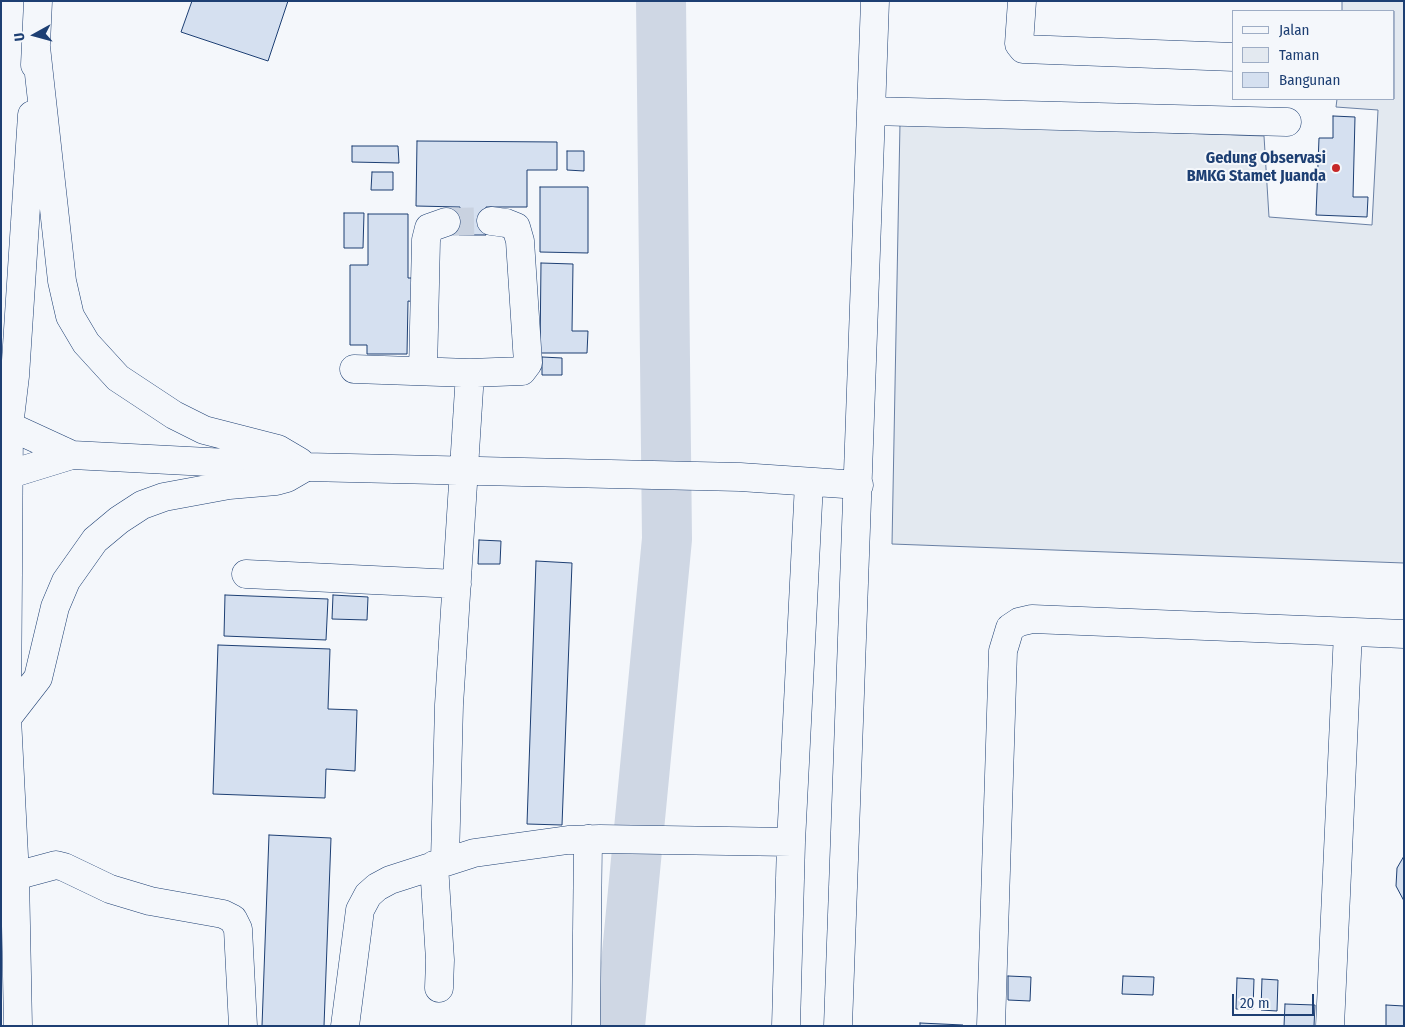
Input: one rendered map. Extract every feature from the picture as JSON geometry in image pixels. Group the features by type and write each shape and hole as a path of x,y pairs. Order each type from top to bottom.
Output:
{"main road":[{"path":"18,1026 15,876 7,718 4,475 5,425 15,376 38,1"},
{"path":"838,1026 859,486 875,1"},
{"path":"1022,1 1019,44 1023,49 1232,57"},
{"path":"36,47 62,281 70,316 86,343 118,378 174,415 204,430 278,449 293,456 306,467"},
{"path":"871,110 1287,122"},
{"path":"354,369 470,373 522,371 528,364 520,241 516,227 506,223 491,221"},
{"path":"423,371 426,240 429,228 446,222"},
{"path":"440,988 440,863 470,373"},
{"path":"5,425 72,456"},
{"path":"4,475 72,456 306,467 740,477 859,486"},
{"path":"7,718 38,678 55,607 66,581 95,540 119,520 142,505 164,497 229,486 276,481 287,478 306,467"},
{"path":"786,1026 791,842 809,483"},
{"path":"246,574 457,584"},
{"path":"991,1026 1003,650 1010,628 1019,622 1032,619 1404,634"},
{"path":"1330,1026 1348,632"},
{"path":"344,1026 360,910 368,895 377,887 390,880 474,853 594,839 791,842"},
{"path":"586,1026 594,839"},
{"path":"15,876 56,865 110,888 150,901 223,914 233,919 238,929 243,1026"}],"green space":[{"path":"1342,1 1404,1 1404,563 892,544 900,123 1264,136 1269,217 1372,225 1378,110 1336,107 1337,100 1395,100 1395,10 1342,10"}],"building":[{"path":"192,1 288,1 268,61 181,32"},
{"name":"Gedung Observasi BMKG Stamet Juanda","path":"1333,116 1355,117 1353,197 1368,197 1367,217 1316,215 1319,138 1333,138"},
{"path":"417,141 557,142 557,170 527,170 527,207 486,207 486,235 459,235 460,207 416,206"},
{"path":"352,146 398,146 399,163 352,162"},
{"path":"567,151 584,151 584,171 567,170"},
{"path":"372,172 393,172 393,190 371,190"},
{"path":"540,187 588,187 588,253 540,252"},
{"path":"344,213 364,213 363,248 344,248"},
{"path":"368,214 408,214 408,278 417,278 417,302 408,301 407,354 367,354 367,345 350,345 350,265 368,265"},
{"path":"541,263 573,264 572,331 588,331 587,353 540,353"},
{"path":"542,357 562,358 562,375 542,375"},
{"path":"479,540 501,541 500,564 478,564"},
{"path":"536,561 572,563 562,825 527,824"},
{"path":"225,595 328,599 326,640 224,636"},
{"path":"333,595 368,597 367,620 332,619"},
{"path":"218,645 330,649 328,709 357,710 355,771 326,769 325,798 213,794"},
{"path":"269,835 331,838 324,1026 262,1026"},
{"path":"1404,856 1404,901 1396,886 1397,868"},
{"path":"1008,976 1031,977 1030,1001 1008,1000"},
{"path":"1123,976 1154,977 1153,995 1122,994"},
{"path":"1237,978 1254,979 1253,1009 1236,1009"},
{"path":"1262,979 1278,980 1277,1011 1261,1010"},
{"path":"1285,1004 1315,1005 1314,1026 1284,1026"},
{"path":"1386,1005 1404,1006 1404,1026 1386,1026"},
{"path":"920,1023 963,1025 963,1026 920,1026"}],"waterway":[{"path":"620,1026 667,539 661,1"}],"tunnel":[{"path":"446,222 491,221"}],"place":[{"name":"Gedung Observasi BMKG Stamet Juanda","path":"1336,168"}]}
